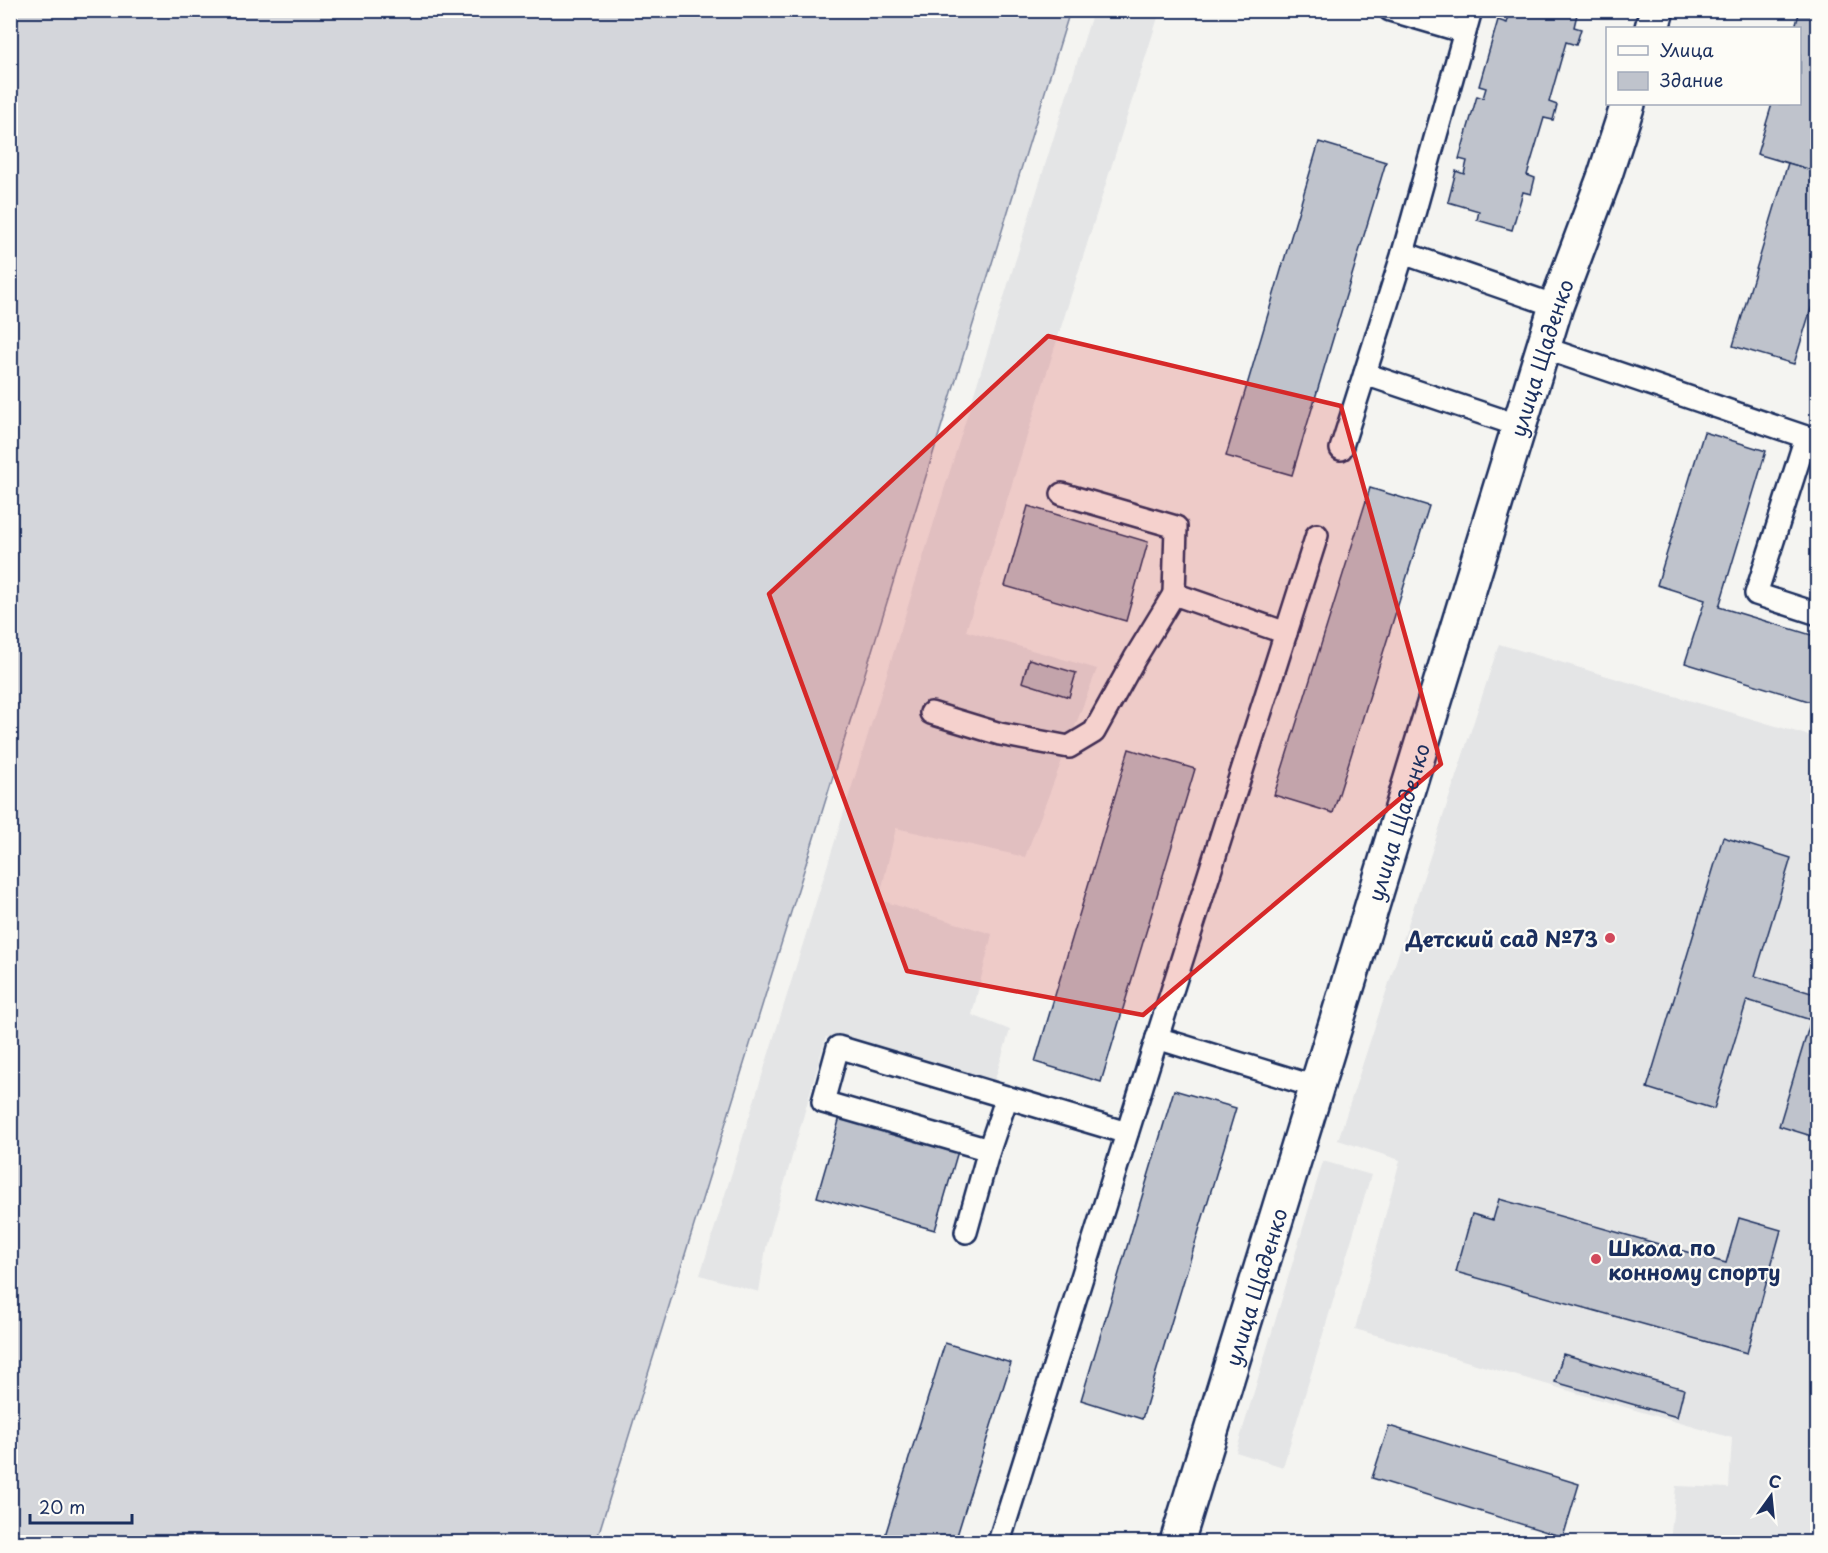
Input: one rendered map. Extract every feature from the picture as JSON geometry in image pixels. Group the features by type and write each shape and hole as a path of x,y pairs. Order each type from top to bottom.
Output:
{"street":[{"path":"1652,27 1657,10"},
{"name":"улица Щаденко","path":"1177,1542 1556,306 1604,178 1628,105"}],"lane":[{"path":"1390,10 1465,32"},
{"path":"1341,449 1403,253 1471,10"},
{"path":"1403,253 1556,306"},
{"path":"1544,348 1812,444 1756,594 1818,614"},
{"path":"1365,375 1520,426"},
{"path":"931,713 1000,734 1069,747 1094,732 1135,657 1174,594 1176,527 1062,494"},
{"path":"999,1542 1317,535"},
{"path":"1174,594 1286,633"},
{"path":"1158,1038 1316,1088"},
{"path":"989,1150 823,1102 838,1047 1127,1133"},
{"path":"966,1232 1006,1097"}],"highlighted area":[{"path":"1048,336 1341,406 1441,764 1143,1015 907,971 769,594"}],"shaded area":[{"path":"11,10 1070,11 596,1542 11,1542"},
{"path":"1093,11 1160,11 966,631 1097,669 1025,857 896,828 879,900 992,934 972,1015 1010,1030 994,1082 826,1037 766,1248 759,1292 700,1275"},
{"name":"Детский сад №73","path":"1499,644 1817,738 1817,1542 1670,1542 1676,1486 1729,1488 1732,1438 1355,1329 1400,1160 1338,1140"},
{"path":"1323,1161 1371,1175 1283,1467 1236,1452"}],"building":[{"path":"1291,10 1313,10 1311,17"},
{"path":"1507,10 1578,10 1574,27 1581,29 1576,45 1566,42 1549,102 1557,105 1553,120 1544,118 1527,175 1535,178 1531,194 1523,192 1512,230 1477,220 1479,211 1448,202 1456,171 1464,174 1467,161 1459,159 1477,96 1483,98 1486,88 1479,86 1498,20 1507,23 1510,12"},
{"path":"1800,10 1818,10 1818,172 1757,154 1772,105 1801,105 1801,27 1795,27"},
{"path":"1319,142 1386,162 1292,475 1226,456"},
{"path":"1788,163 1818,172 1818,286 1794,364 1733,346"},
{"path":"1704,432 1766,451 1719,607 1818,637 1818,704 1685,663 1705,600 1657,585"},
{"path":"1370,488 1429,506 1333,813 1274,795"},
{"path":"1028,506 1148,542 1126,621 1005,586"},
{"path":"1029,659 1076,673 1069,697 1022,682"},
{"path":"1129,749 1195,769 1101,1082 1035,1062"},
{"path":"1723,837 1791,858 1755,976 1818,995 1818,1138 1779,1126 1811,1020 1747,1000 1714,1109 1647,1088"},
{"path":"1174,1090 1236,1108 1142,1419 1081,1400"},
{"path":"840,1117 958,1151 935,1230 817,1197"},
{"path":"1499,1199 1726,1263 1739,1218 1781,1230 1747,1353 1456,1272 1472,1214 1493,1220"},
{"path":"945,1343 1011,1363 955,1542 883,1542"},
{"path":"1563,1354 1684,1389 1677,1417 1555,1382"},
{"path":"1389,1426 1579,1484 1563,1537 1372,1478"}],"place":[{"name":"Детский сад №73","path":"1610,938"},
{"name":"Школа по конному спорту","path":"1596,1259"}]}
